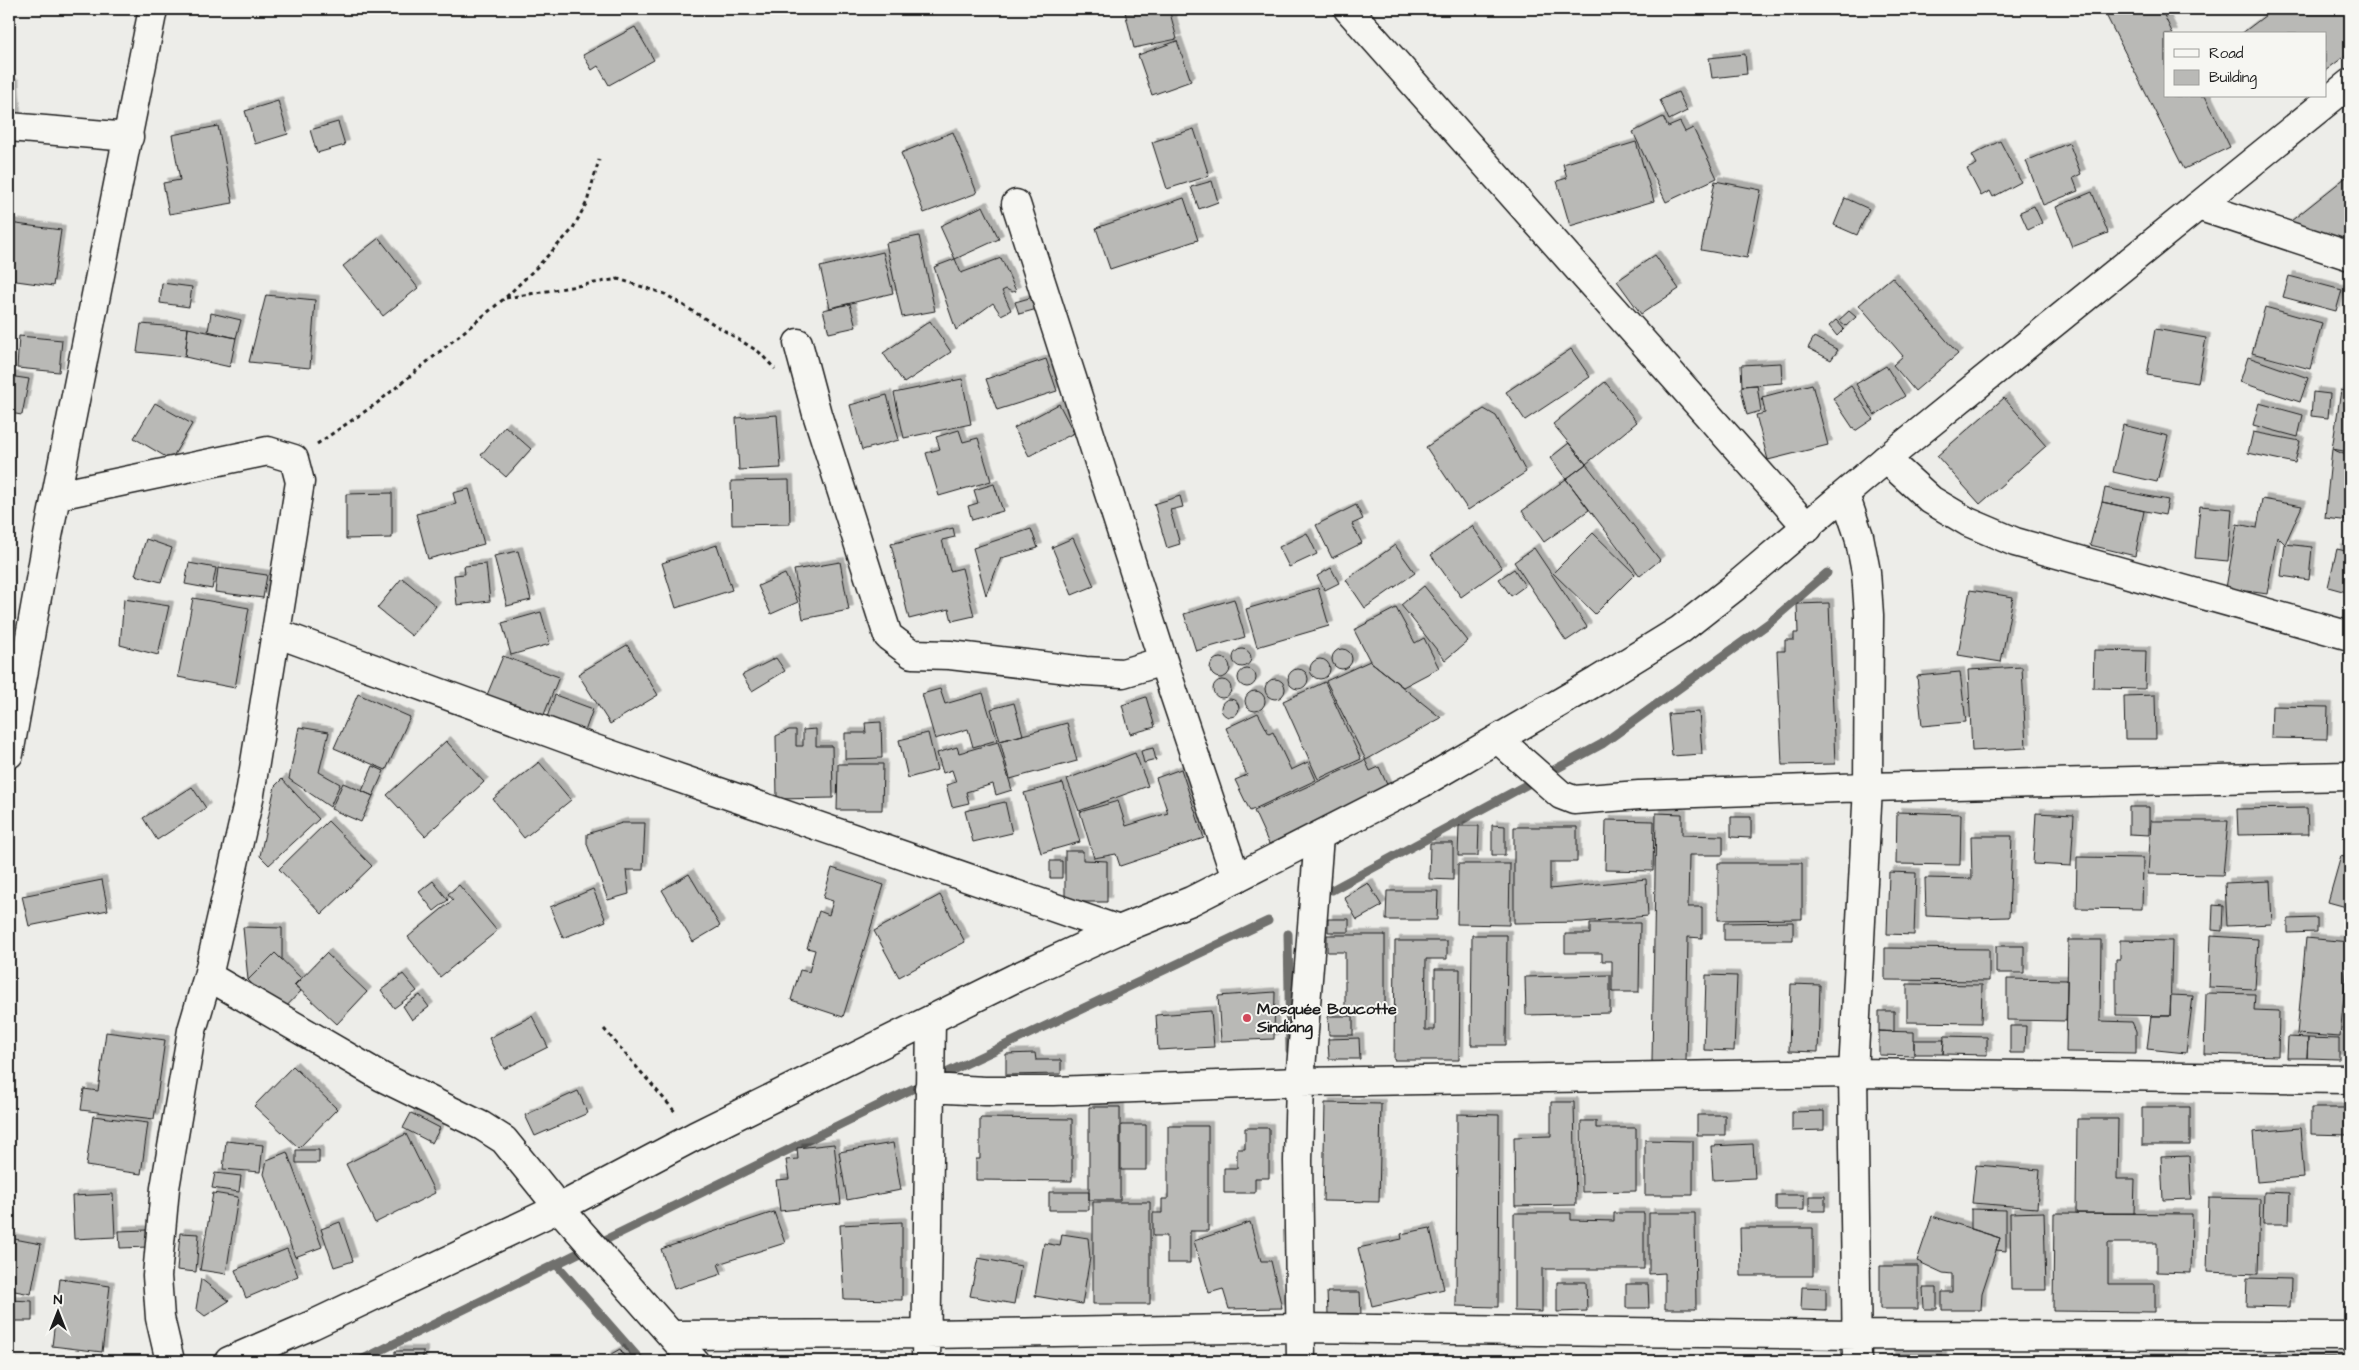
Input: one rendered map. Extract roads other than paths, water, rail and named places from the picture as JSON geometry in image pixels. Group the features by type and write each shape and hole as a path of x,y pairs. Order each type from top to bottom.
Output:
{"street":[{"path":"9,754 47,541 58,495 153,9"},
{"path":"1348,9 1808,528"},
{"path":"229,1361 312,1325 559,1208 695,1136 1119,930 1191,901 1422,783 1499,740 1680,630 1808,528 1886,459 2350,84"},
{"path":"9,127 129,137"},
{"path":"1016,204 1163,661 1236,878"},
{"path":"2198,206 2350,256"},
{"path":"798,343 817,414 888,636 912,654 950,655 1085,671 1123,673 1163,661"},
{"path":"58,495 268,451 294,459 300,482 250,794 208,976 192,1030 165,1188 157,1276 160,1318 170,1361"},
{"path":"1886,459 1931,500 1968,522 2016,542 2350,636"},
{"path":"1845,496 1859,536 1869,615 1868,787 1853,1073 1857,1348"},
{"path":"276,633 589,747 1119,930"},
{"path":"1499,740 1561,795 1574,800 1639,795 1868,787 2350,776"},
{"path":"1301,1361 1298,1161 1300,1082 1318,836"},
{"path":"208,976 382,1078 482,1126 504,1140 559,1208 694,1361"},
{"path":"926,1361 931,1020"},
{"path":"929,1088 985,1092 1300,1082 1853,1073 2350,1078"},
{"path":"672,1335 927,1334 1301,1328 1857,1348 2350,1336"}],"waterway":[{"path":"1332,890 1602,744 1769,623 1827,573"},
{"path":"359,1361 908,1091 1268,921"},
{"path":"1288,934 1290,1050"},
{"path":"557,1265 641,1361"}],"place":[{"name":"Mosquée Boucotte Sindiang","path":"1247,1018"}]}
